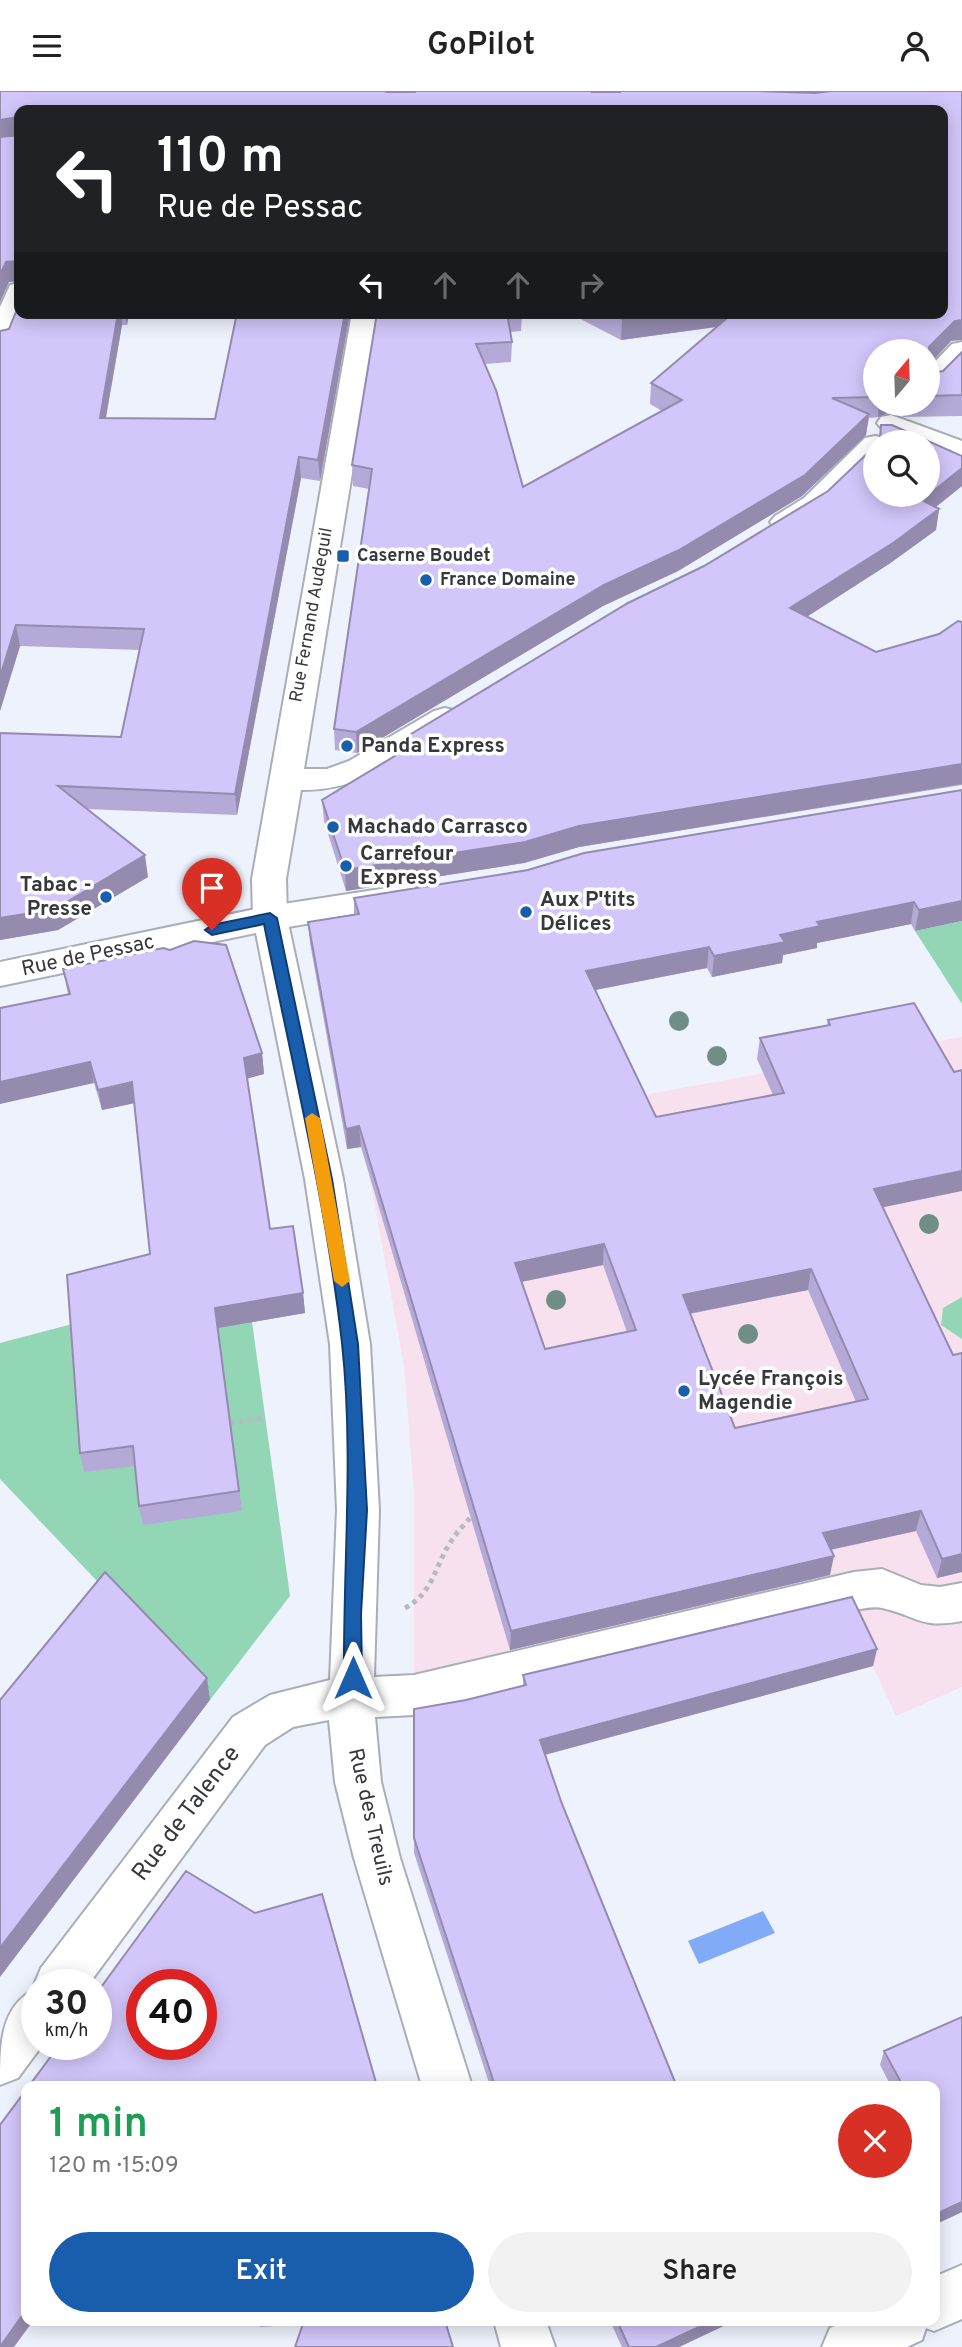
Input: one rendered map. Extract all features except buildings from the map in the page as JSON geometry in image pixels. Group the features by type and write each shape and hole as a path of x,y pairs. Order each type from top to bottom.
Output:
{"street":[{"path":"0,343 14,305"},
{"name":"Rue Fernand Audeguil","path":"270,918 269,879 364,319"},
{"path":"940,372 962,350"},
{"path":"758,538 814,504 887,429 962,451"},
{"path":"285,779 330,780 361,768 465,706"},
{"name":"Rue de Pessac","path":"0,974 270,918 434,892"},
{"name":"Rue des Treuils","path":"270,918 324,1179 350,1344 358,1510 352,1614 352,1740 358,1782 377,1858 445,2081"},
{"name":"Rue de Talence","path":"70,1969 249,1731 272,1715 293,1707 414,1695 854,1591 882,1588 918,1603 940,1606 962,1602"},
{"path":"0,2061 21,2034"},
{"path":"940,2302 962,2291"},
{"path":"522,2326 528,2347"},
{"path":"849,2347 893,2326"}],"path":[{"path":"230,1423 265,1418"},
{"path":"397,1611 413,1605 438,1575 451,1542 470,1518"}],"shaded area":[{"name":"Lycée François Magendie","path":"962,1037 962,1687 896,1716 851,1620 414,1695 414,1496 404,1366 364,1146"}],"green space":[{"path":"962,921 962,1004 915,931"},
{"path":"962,1297 962,1339 941,1325 943,1308"},
{"path":"99,1317 252,1322 290,1596 210,1700 0,1479 0,1343"}],"water":[{"path":"763,1911 775,1933 699,1964 688,1941"}],"slow traffic":[{"path":"312,1118 342,1281"}],"place":[{"name":"Caserne Boudet","path":"343,556"},
{"name":"France Domaine","path":"426,580"},
{"name":"Panda Express","path":"347,746"},
{"name":"Machado Carrasco","path":"333,827"},
{"name":"Carrefour Express","path":"346,866"},
{"name":"Tabac - Presse","path":"106,897"},
{"name":"Aux P'tits Délices","path":"526,912"},
{"name":"Lycée François Magendie","path":"684,1391"}],"route":[{"path":"212,930 270,918 276,958 300,1057 324,1179 340,1267 350,1344 358,1510 352,1614 353,1678"}]}
